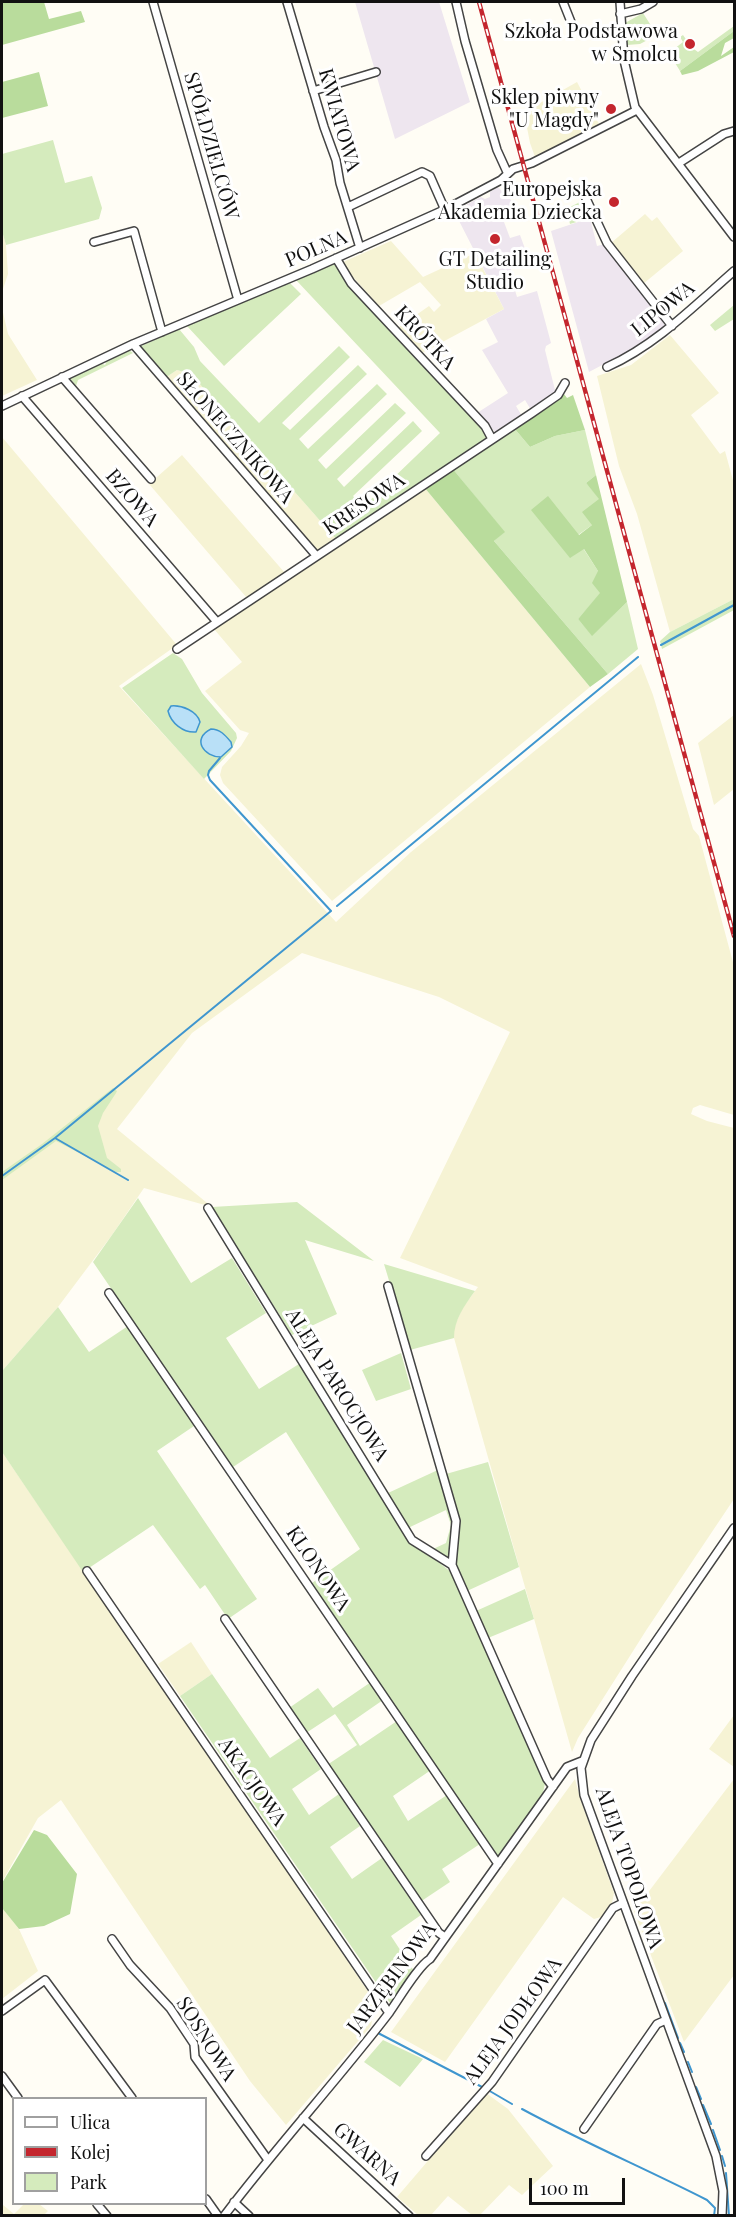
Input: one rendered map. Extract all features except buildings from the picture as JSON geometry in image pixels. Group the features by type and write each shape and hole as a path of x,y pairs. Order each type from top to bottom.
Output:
{"street":[{"name":"SPÓŁDZIELCÓW","path":"153,2 238,300"},
{"name":"KWIATOWA","path":"287,2 313,92 336,160 360,248"},
{"path":"456,2 497,150 507,172"},
{"path":"563,2 572,22"},
{"path":"620,2 624,60 630,91 637,110 735,237"},
{"path":"620,14 640,9 653,2"},
{"path":"313,92 376,72"},
{"name":"POLNA","path":"2,406 133,344 445,210 501,180 507,172 532,163 637,110"},
{"path":"679,163 724,134 735,131"},
{"path":"348,207 422,172 430,176 445,210"},
{"path":"584,194 607,243 672,326"},
{"path":"94,242 134,231 162,332"},
{"name":"KRÓTKA","path":"336,258 351,283 485,426 492,439"},
{"name":"LIPOWA","path":"607,367 631,356 672,326 735,271"},
{"name":"SŁONECZNIKOWA","path":"133,344 314,553"},
{"path":"62,377 151,479"},
{"name":"KRESOWA","path":"177,649 558,395 566,383"},
{"name":"BZOWA","path":"22,396 216,622"},
{"name":"ALEJA PAROCJOWA","path":"208,1208 412,1540 452,1565"},
{"path":"388,1286 456,1521 452,1565 547,1779 553,1787"},
{"name":"KLONOWA","path":"109,1293 498,1864"},
{"name":"ALEJA TOPOLOWA","path":"722,2216 723,2191 719,2168 584,1795 580,1775 582,1761 591,1740 735,1528"},
{"name":"AKACJOWA","path":"87,1571 389,2013"},
{"path":"225,1619 439,1933 445,1937"},
{"name":"JARZĘBINOWA","path":"224,2216 389,2013 417,1976 420,1966 430,1959 567,1767 582,1761"},
{"name":"ALEJA JODŁOWA","path":"426,2156 484,2092 613,1908 623,1903"},
{"name":"SOSNOWA","path":"112,1939 130,1965 170,2008 194,2044 195,2057 268,2160"},
{"path":"2,2011 45,1980 131,2097"},
{"path":"584,2129 657,2024 666,2020"},
{"path":"2,2076 17,2097"},
{"name":"GWARNA","path":"303,2118 409,2216"},
{"path":"207,2200 218,2216"},
{"path":"234,2202 249,2216"}],"shaded area":[{"path":"355,2 439,2 470,102 395,139"},
{"path":"577,82 599,124 535,157 524,112"},
{"path":"498,187 511,200 516,218 504,222 510,238 520,235 531,265 511,269 512,280 517,297 537,291 551,343 546,346 545,350 556,394 531,410 525,400 516,406 522,416 496,433 477,413 508,393 482,350 498,342 486,319 504,309 454,211 481,197 485,199 490,197 490,192"},
{"path":"645,214 652,221 657,217 683,251 643,284 611,243"},
{"path":"590,218 597,246 605,244 665,326 638,346 589,372 551,231"},
{"path":"2,231 6,245 8,274 2,292"},
{"path":"391,241 423,277 475,253 504,309 422,353 399,327 429,306 434,312 441,305 420,282 379,306 344,267 343,262"},
{"path":"2,308 8,334 37,380 2,396"},
{"path":"670,335 719,393 691,415 720,454 725,451 734,484 734,599 670,632 637,514 619,466 597,376 631,365"},
{"path":"177,370 191,374 337,540 317,552 165,378"},
{"path":"2,437 177,645 119,686 336,922 411,852 641,664 653,695 693,829 699,836 734,966 734,1115 700,1105 693,1108 691,1114 734,1128 734,1499 647,1629 578,1738 572,1752 454,1338 454,1327 463,1307 478,1287 400,1258 510,1032 439,997 302,953 192,1033 117,1129 212,1207 144,1188 58,1307 2,1371"},
{"path":"182,455 285,573 247,598 149,484"},
{"path":"424,487 590,687 332,901 223,783 220,775 222,767 241,746 249,733 240,730 205,691 242,662 214,629"},
{"path":"734,715 734,789 714,805 698,743"},
{"path":"2,1452 375,2002 371,2026 286,2125 250,2081 61,1800 38,1818 2,1882"},
{"path":"191,1642 212,1674 180,1696 158,1664"},
{"path":"734,1715 734,1767 709,1749"},
{"path":"575,1779 614,1893 612,1903 601,1917 594,1919 563,1897 445,2062 391,2032"},
{"path":"734,1779 734,1975 684,2042 634,1911"},
{"path":"2,1908 19,1929 38,1971 2,1999"},
{"path":"486,2093 508,2109 553,2166 522,2195 509,2185 480,2215 472,2215 448,2196 431,2215 418,2215 397,2197"},
{"path":"3,2205 14,2214 23,2205 40,2205 48,2211 44,2215 2,2215"}],"green space":[{"path":"2,2 44,2 49,19 81,11 85,22 2,45"},
{"path":"643,13 657,35 640,44 627,45 625,23"},
{"path":"734,26 734,31 680,71 669,53 683,42 680,37 683,35 690,45 686,50 691,47 698,52"},
{"path":"734,31 734,38 725,43 721,56 734,47 734,52 698,71 682,75 680,71"},
{"path":"39,72 48,106 2,118 2,82"},
{"path":"53,140 65,183 92,176 102,208 99,219 6,245 2,231 2,154"},
{"path":"584,200 591,214 590,218 570,224 566,209"},
{"path":"336,263 486,433 487,437 486,441 337,540 191,374 177,370 165,378 139,347 179,329 194,347 200,361 259,423 339,346 350,357 282,423 290,430 358,365 367,374 299,439 308,449 377,384 387,394 318,460 326,469 395,403 406,413 337,479 344,487 413,421 422,431 353,496 363,507 440,433 296,280"},
{"path":"290,283 301,294 224,366 187,326"},
{"path":"734,305 734,319 715,331 710,325"},
{"path":"129,350 133,353 78,380 76,386 69,377 102,362 104,365 105,361"},
{"path":"564,394 567,398 573,395 585,430 555,436 530,447 514,428"},
{"path":"514,428 530,447 555,436 585,430 596,475 586,483 600,499 592,525 578,535 571,557 583,548 598,571 601,593 578,619 592,635 627,602 638,649 608,674 494,541 504,532 452,468"},
{"path":"452,468 505,532 494,541 608,674 590,687 424,487"},
{"path":"596,475 627,602 592,636 578,619 600,593 592,583 598,571 584,549 570,558 531,510 548,496 579,535 592,525 582,512 599,499 586,483"},
{"path":"734,599 734,610 662,649 660,641 670,632"},
{"path":"173,653 182,659 202,693 236,733 237,738 231,751 204,779 122,688"},
{"path":"113,1088 117,1091 103,1113 98,1126 107,1158 121,1169 121,1172 116,1172 56,1141 2,1180 2,1172 42,1144"},
{"path":"138,1198 191,1283 232,1258 266,1313 226,1338 259,1389 299,1364 409,1539 451,1572 545,1783 543,1793 498,1856 316,1592 312,1583 360,1549 286,1432 233,1467 93,1262"},
{"path":"297,1202 374,1261 305,1240 337,1314 292,1335 212,1207"},
{"path":"384,1264 475,1291 458,1319 454,1338 410,1350"},
{"path":"58,1307 89,1352 128,1326 197,1424 157,1451 257,1599 228,1619 205,1585 200,1589 153,1525 83,1572 2,1452 2,1371"},
{"path":"401,1353 411,1389 376,1401 362,1370"},
{"path":"488,1462 519,1567 467,1591 454,1559 459,1520 446,1474"},
{"path":"440,1469 454,1523 450,1558 439,1556 431,1550 446,1543 451,1525 446,1510 408,1528 388,1493"},
{"path":"525,1589 534,1619 488,1638 476,1611"},
{"path":"212,1674 270,1758 300,1738 321,1769 292,1789 309,1815 339,1794 360,1826 330,1847 352,1879 382,1858 421,1915 391,1936 414,1971 390,2003 180,1696"},
{"path":"371,1682 383,1700 347,1725 360,1746 397,1721 431,1770 393,1796 408,1821 447,1795 480,1844 442,1869 450,1882 420,1902 327,1765 357,1745 335,1714 306,1733 289,1708 318,1688 333,1708"},
{"path":"34,1830 47,1835 77,1874 70,1914 44,1926 19,1929 2,1908 2,1883"},
{"path":"383,2040 423,2059 400,2087 364,2062"}],"water":[{"path":"171,706 184,708 196,715 200,722 196,732 182,729 175,723 168,711"},
{"path":"211,729 220,731 231,742 232,747 221,757 209,754 202,747 202,738"}],"waterway":[{"path":"661,645 734,605"},
{"path":"337,906 638,657"},
{"path":"128,1180 55,1138 331,911 210,780 209,771 220,758"},
{"path":"2,1176 55,1138"},
{"path":"665,2003 678,2038"},
{"path":"378,2033 484,2088"},
{"path":"680,2043 684,2052"},
{"path":"688,2062 692,2072"},
{"path":"696,2087 701,2099"},
{"path":"488,2090 512,2104"},
{"path":"703,2105 711,2124"},
{"path":"522,2109 707,2200 715,2208 714,2216"},
{"path":"713,2130 720,2150"},
{"path":"722,2156 725,2166"},
{"path":"726,2173 729,2216"}],"railway":[{"path":"479,2 734,936"}],"place":[{"name":"Szkoła Podstawowa w Smolcu","path":"690,44"},
{"name":"Sklep piwny \"U Magdy\"","path":"611,109"},
{"name":"Europejska Akademia Dziecka","path":"614,202"},
{"name":"GT Detailing Studio","path":"495,239"}]}
